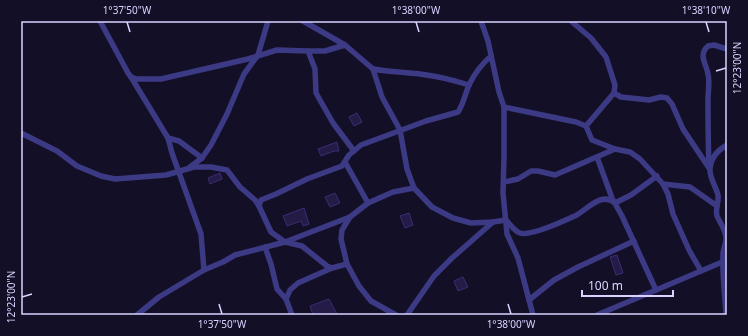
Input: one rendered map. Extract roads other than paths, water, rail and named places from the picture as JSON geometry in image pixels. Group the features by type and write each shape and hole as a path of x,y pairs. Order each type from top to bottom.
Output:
{"street":[{"path":"100,21 128,73 168,138 181,171 201,234 204,270"},
{"path":"181,171 202,158 227,114 244,74 258,55 268,21"},
{"path":"303,21 345,45 373,69 382,97 400,130 407,169 414,188 432,207 453,218 471,222 493,222 506,220"},
{"path":"482,21 504,107 503,193 507,234 518,258 533,315"},
{"path":"571,21 591,38 606,57 615,85 614,93 586,126"},
{"path":"131,77 149,79 166,78 277,50 325,51 345,45"},
{"path":"726,315 725,261 723,252 726,239 717,215 718,195 710,175 707,136 709,81 702,56 704,49 708,46 727,49"},
{"path":"308,51 315,69 316,93 332,123 354,151"},
{"path":"259,206 261,200 307,179 342,166 349,155 361,145 400,130 458,112 464,104 469,85 483,63 491,56"},
{"path":"373,69 445,78 469,85"},
{"path":"614,93 622,97 649,100 661,97 667,98 672,104 683,129 710,168"},
{"path":"504,107 559,117 576,122 586,126 592,140 615,149 630,152 640,159 664,184 673,214 689,250 701,271"},
{"path":"21,133 57,151 77,166 101,176 115,179 166,175 194,167 211,167 227,170 240,187 255,200 271,232 285,242 302,246 327,266 332,268"},
{"path":"168,138 179,141 202,158"},
{"path":"710,168 712,160 719,149 727,145"},
{"path":"504,182 518,179 531,171 555,175 615,149"},
{"path":"597,157 600,169 615,203 656,290"},
{"path":"345,162 368,203"},
{"path":"615,203 631,195 657,176"},
{"path":"664,184 690,187 717,206"},
{"path":"137,315 159,296 204,270 236,255 285,242 350,217 368,203 393,192 414,188"},
{"path":"506,220 518,232 524,234 547,228 576,215 599,200 607,199 615,203"},
{"path":"350,217 342,230 341,238 348,264 359,286 371,301 396,315"},
{"path":"407,315 434,276 493,222"},
{"path":"529,300 554,280 634,241"},
{"path":"265,247 272,264 277,289 286,299 292,315"},
{"path":"597,315 725,261"},
{"path":"286,299 290,290 298,283 332,268 348,264"}]}
